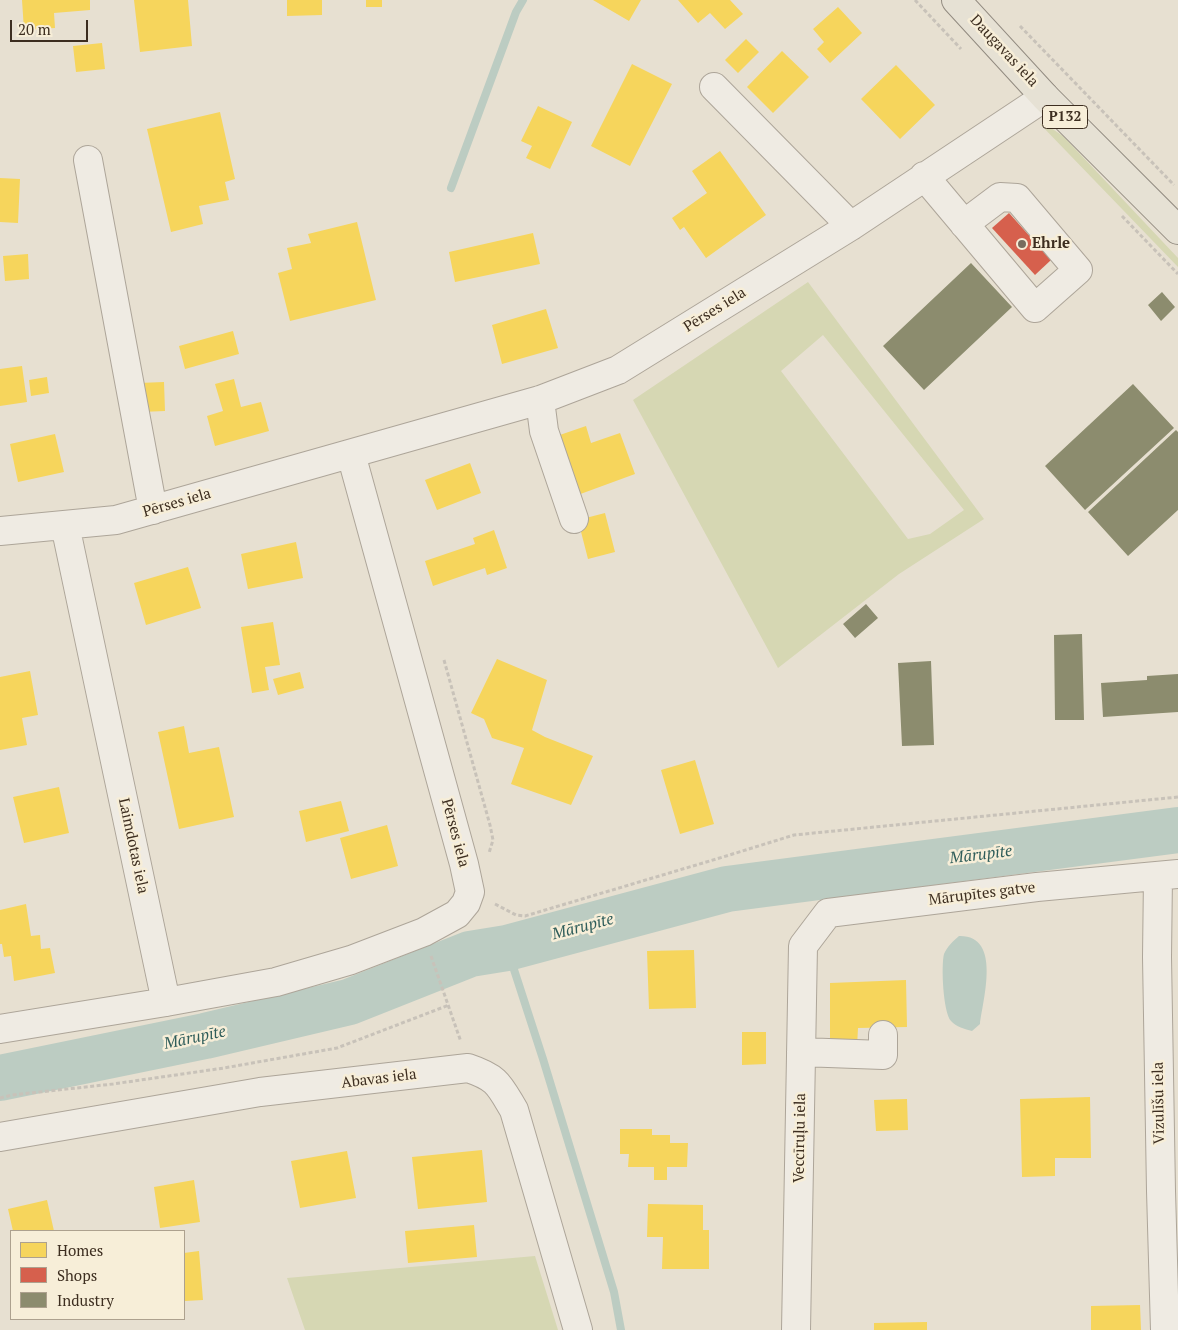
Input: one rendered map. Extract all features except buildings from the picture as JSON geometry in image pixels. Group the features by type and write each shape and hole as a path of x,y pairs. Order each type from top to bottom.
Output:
{"main road":[{"name":"Daugavas iela","path":"956,0 1045,97 1178,230"}],"street":[{"path":"714,87 851,226"},
{"name":"Pērses iela","path":"0,531 116,520 540,400 618,370 851,226 1045,97"},
{"path":"88,160 153,510"},
{"path":"924,176 964,224"},
{"path":"540,400 544,431 574,519"},
{"name":"Pērses iela","path":"351,454 459,845 470,892"},
{"name":"Laimdotas iela","path":"65,525 166,1002"},
{"name":"Mārupītes gatve","path":"803,946 828,913 1037,887 1168,875"},
{"name":"Vizulīšu iela","path":"1165,1330 1157,957 1168,875"},
{"path":"0,1029 276,982 351,960 424,932 457,914 466,903 470,892"},
{"name":"Veccīruļu iela","path":"796,1330 803,946"},
{"path":"801,1052 883,1055 883,1035"},
{"name":"Abavas iela","path":"0,1136 260,1092 468,1068 484,1073 497,1082 514,1110 578,1330"}],"path":[{"path":"1015,21 1178,189"},
{"path":"470,892 516,915 525,916 724,858 794,835 1178,797"},
{"path":"428,947 449,1004 468,1068"},
{"path":"0,1098 224,1068 336,1048 449,1004"}],"green space":[{"path":"1040,124 1051,128 1063,136 1178,258 1178,267"},
{"path":"808,282 984,519 899,574 778,668 633,400","holes":["823,335 964,510 930,534 908,539 781,371"]},
{"path":"535,1256 558,1330 305,1330 287,1278"}],"shaded area":[{"path":"959,936 972,938 981,946 987,970 980,1024 972,1031 958,1026 951,1021 944,999 944,954 950,944"}],"waterway":[{"path":"451,188 516,12 523,0"},
{"name":"Mārupīte","path":"0,1078 205,1036 349,1002 470,954 507,948 727,889 1178,830"},
{"path":"507,948 614,1292 621,1330"}],"place":[{"name":"Ehrle","path":"1022,244"}]}
